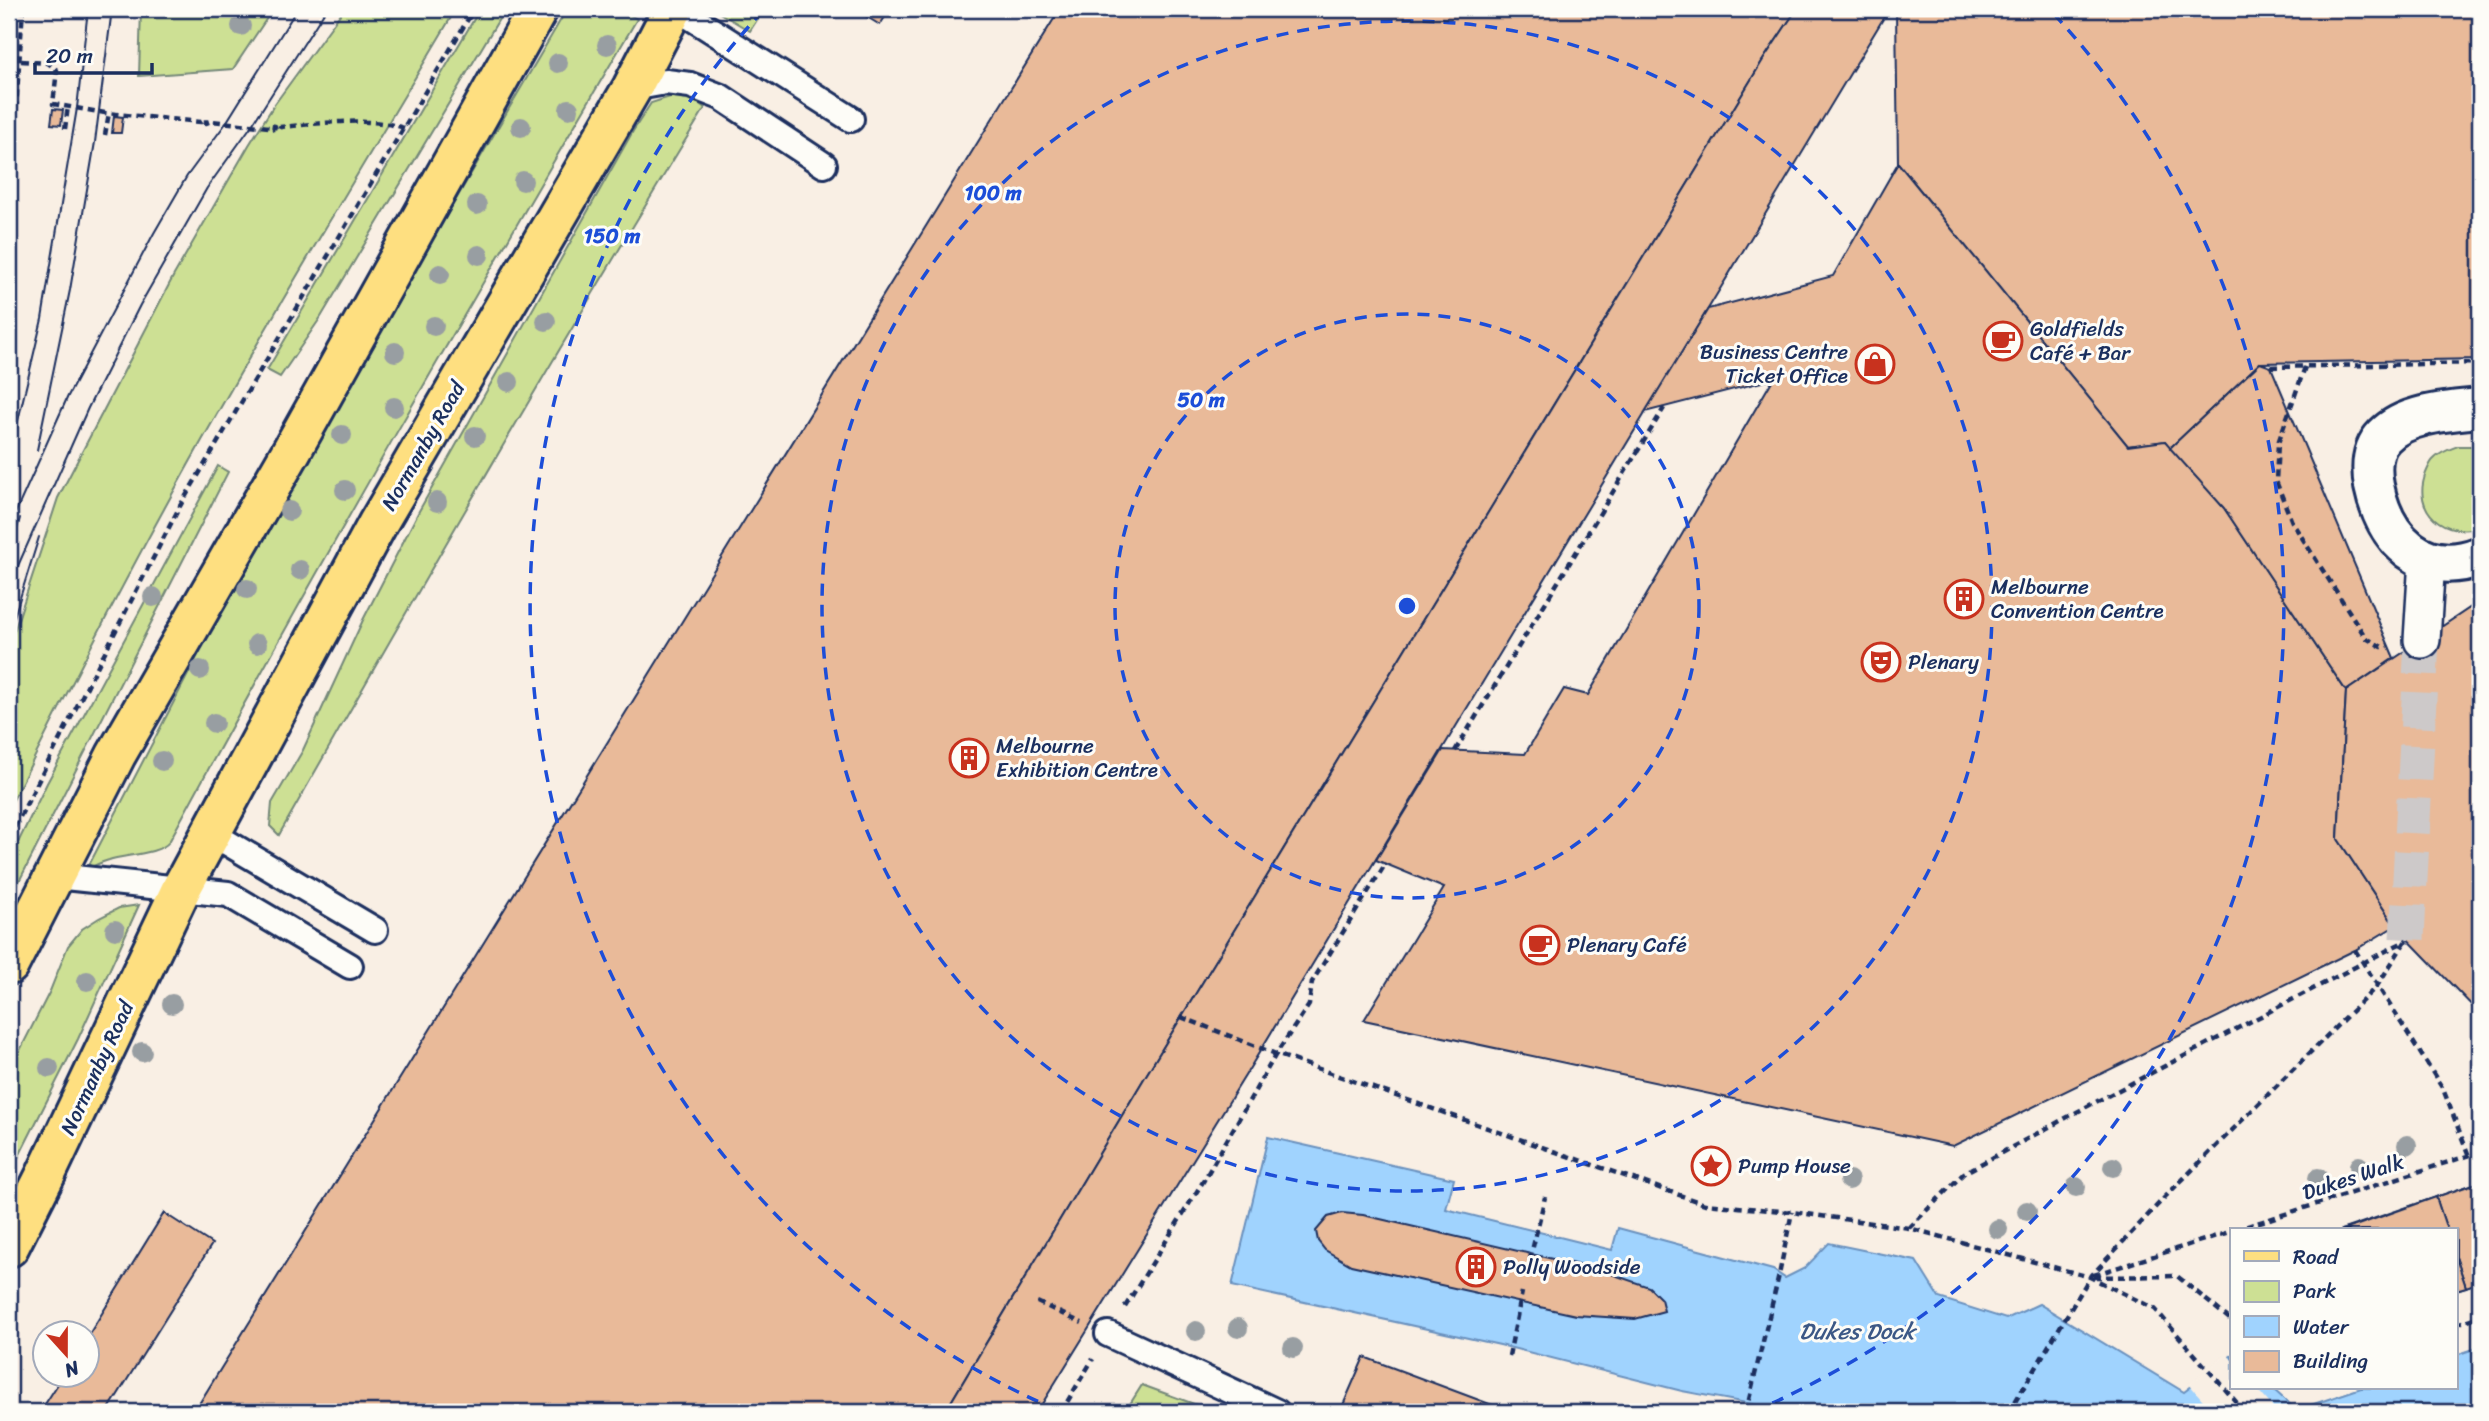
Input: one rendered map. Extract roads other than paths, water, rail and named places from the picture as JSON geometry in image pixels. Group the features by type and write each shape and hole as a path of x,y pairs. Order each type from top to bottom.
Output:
{"main road":[{"path":"9,965 116,755 292,450 538,9"},
{"name":"Normanby Road","path":"9,1247 182,887 211,833 378,523 632,88 675,9"}],"street":[{"path":"2480,408 2399,425 2376,446 2372,460 2376,496 2387,526 2404,545 2427,559 2451,564 2480,556"},
{"path":"2422,635 2427,559"}],"lane":[{"path":"675,9 851,119"},
{"path":"632,88 666,82 690,85 721,97 824,165"},
{"path":"211,833 375,930"},
{"path":"55,876 182,887 228,894 350,966"},
{"path":"1108,1334 1277,1412"}],"water":[{"name":"Dukes Dock","path":"1268,1137 1454,1179 1446,1209 1612,1250 1618,1228 1773,1270 1785,1278 1805,1268 1829,1243 1916,1261 1939,1298 2006,1319 2039,1304 2184,1392 2230,1357 2230,1390 2274,1390 2296,1410 2355,1390 2458,1390 2458,1354 2480,1347 2480,1412 1795,1412 1682,1391 1500,1345 1232,1286"}],"tunnel":[{"path":"2407,939 2422,640"}],"tram line":[{"path":"9,459 42,319 77,108 88,9"},
{"path":"37,450 70,290 95,142 112,9"},
{"path":"9,527 68,396 154,233 187,176 226,123 297,9"},
{"path":"9,586 88,408 140,305 207,188 252,125 326,9"},
{"path":"9,558 20,518"},
{"path":"9,633 39,537"}],"place":[{"name":"Goldfields Café + Bar","path":"2003,341"},
{"name":"Business Centre Ticket Office","path":"1875,364"},
{"name":"Melbourne Convention Centre","path":"1964,599"},
{"name":"Plenary","path":"1881,662"},
{"name":"Melbourne Exhibition Centre","path":"969,758"},
{"name":"Plenary Café","path":"1540,945"},
{"name":"Pump House","path":"1711,1166"},
{"name":"Polly Woodside","path":"1476,1267"}]}
